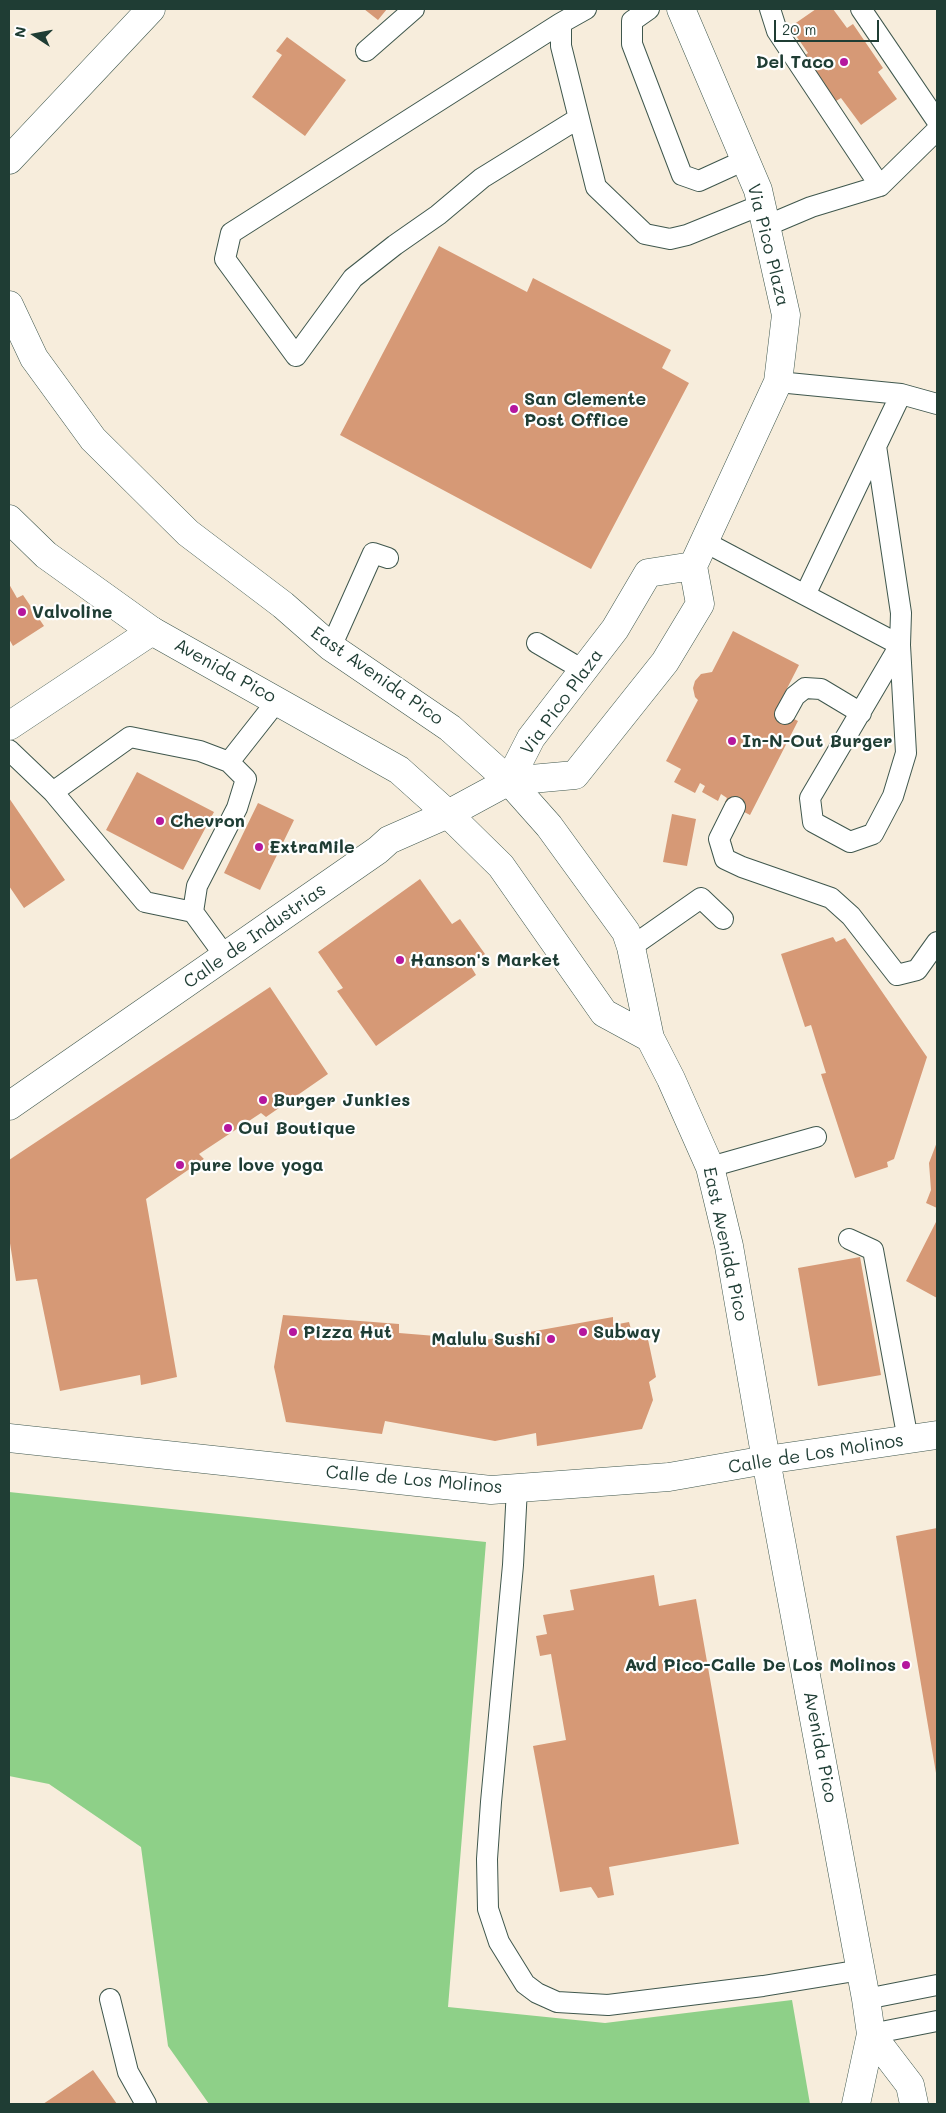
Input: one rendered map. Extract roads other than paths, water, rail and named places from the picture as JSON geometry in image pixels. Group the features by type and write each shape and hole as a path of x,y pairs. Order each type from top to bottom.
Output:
{"main road":[{"path":"9,160 151,9"},
{"name":"Via Pico Plaza","path":"509,781 575,775 665,662 700,604 694,566 778,382 786,315 758,190 682,9"},
{"name":"East Avenida Pico","path":"9,305 34,358 93,439 188,533 283,605 331,647 450,728 509,781 549,826 626,932 631,947 650,1038 679,1095 710,1167 729,1246 766,1460"},
{"name":"Avenida Pico","path":"9,519 46,555 152,631 399,770 448,814"},
{"name":"Via Pico Plaza","path":"509,781 531,738 615,629 648,573 694,566"},
{"path":"9,726 152,631"},
{"name":"Calle de Industrias","path":"9,1106 378,850 388,840 448,814 509,781"},
{"path":"448,814 501,866 604,1013 650,1038"},
{"name":"Calle de Los Molinos","path":"9,1438 491,1490 669,1477 766,1460 937,1436"},
{"name":"Avenida Pico","path":"766,1460 872,2034 856,2104"},
{"name":"Avenida Pico","path":"872,2034 910,2085 914,2104"}],"lane":[{"path":"366,51 414,9"},
{"path":"579,118 482,178 438,215 394,245 353,278 296,356 224,259 231,232 586,9"},
{"path":"649,9 632,22 632,44 682,174 699,181 745,160"},
{"path":"770,9 777,31 880,186"},
{"path":"861,9 937,121"},
{"path":"561,23 561,46 596,187 645,234 670,239 763,215 811,207 880,186 937,130"},
{"path":"778,382 901,394 937,404"},
{"path":"805,595 901,394"},
{"path":"876,446 901,612 900,645 906,753 893,796 873,834 850,842 813,822 810,798 900,645"},
{"path":"705,542 900,645"},
{"path":"331,647 373,553 388,558"},
{"path":"537,643 583,670"},
{"path":"785,714 795,696 805,688 821,689 861,713"},
{"path":"229,762 277,701"},
{"path":"53,792 130,737 200,751 229,762 246,779 237,808 197,886 193,912"},
{"path":"9,750 53,792 145,902 193,912 226,956"},
{"path":"735,807 719,839 725,859 742,867 831,898 852,916 897,975 917,970 936,947 937,942"},
{"path":"631,947 701,898 723,919"},
{"path":"710,1167 816,1137"},
{"path":"849,1239 873,1250 908,1440"},
{"path":"517,1488 513,1565 490,1802 487,1859 488,1909 499,1942 525,1984 537,1993 557,2002 608,2005 763,1986 861,1970"},
{"path":"866,1999 937,1985"},
{"path":"110,1999 128,2072 146,2104"},
{"path":"872,2034 937,2021"}],"place":[{"name":"Del Taco","path":"844,62"},
{"name":"San Clemente Post Office","path":"514,409"},
{"name":"Valvoline","path":"22,612"},
{"name":"In-N-Out Burger","path":"732,741"},
{"name":"Chevron","path":"160,821"},
{"name":"ExtraMile","path":"259,847"},
{"name":"Hanson's Market","path":"400,960"},
{"name":"Burger Junkies","path":"263,1100"},
{"name":"Oui Boutique","path":"228,1128"},
{"name":"pure love yoga","path":"180,1165"},
{"name":"Pizza Hut","path":"293,1332"},
{"name":"Subway","path":"583,1332"},
{"name":"Malulu Sushi","path":"551,1339"},
{"name":"Avd Pico-Calle De Los Molinos","path":"906,1665"}]}
